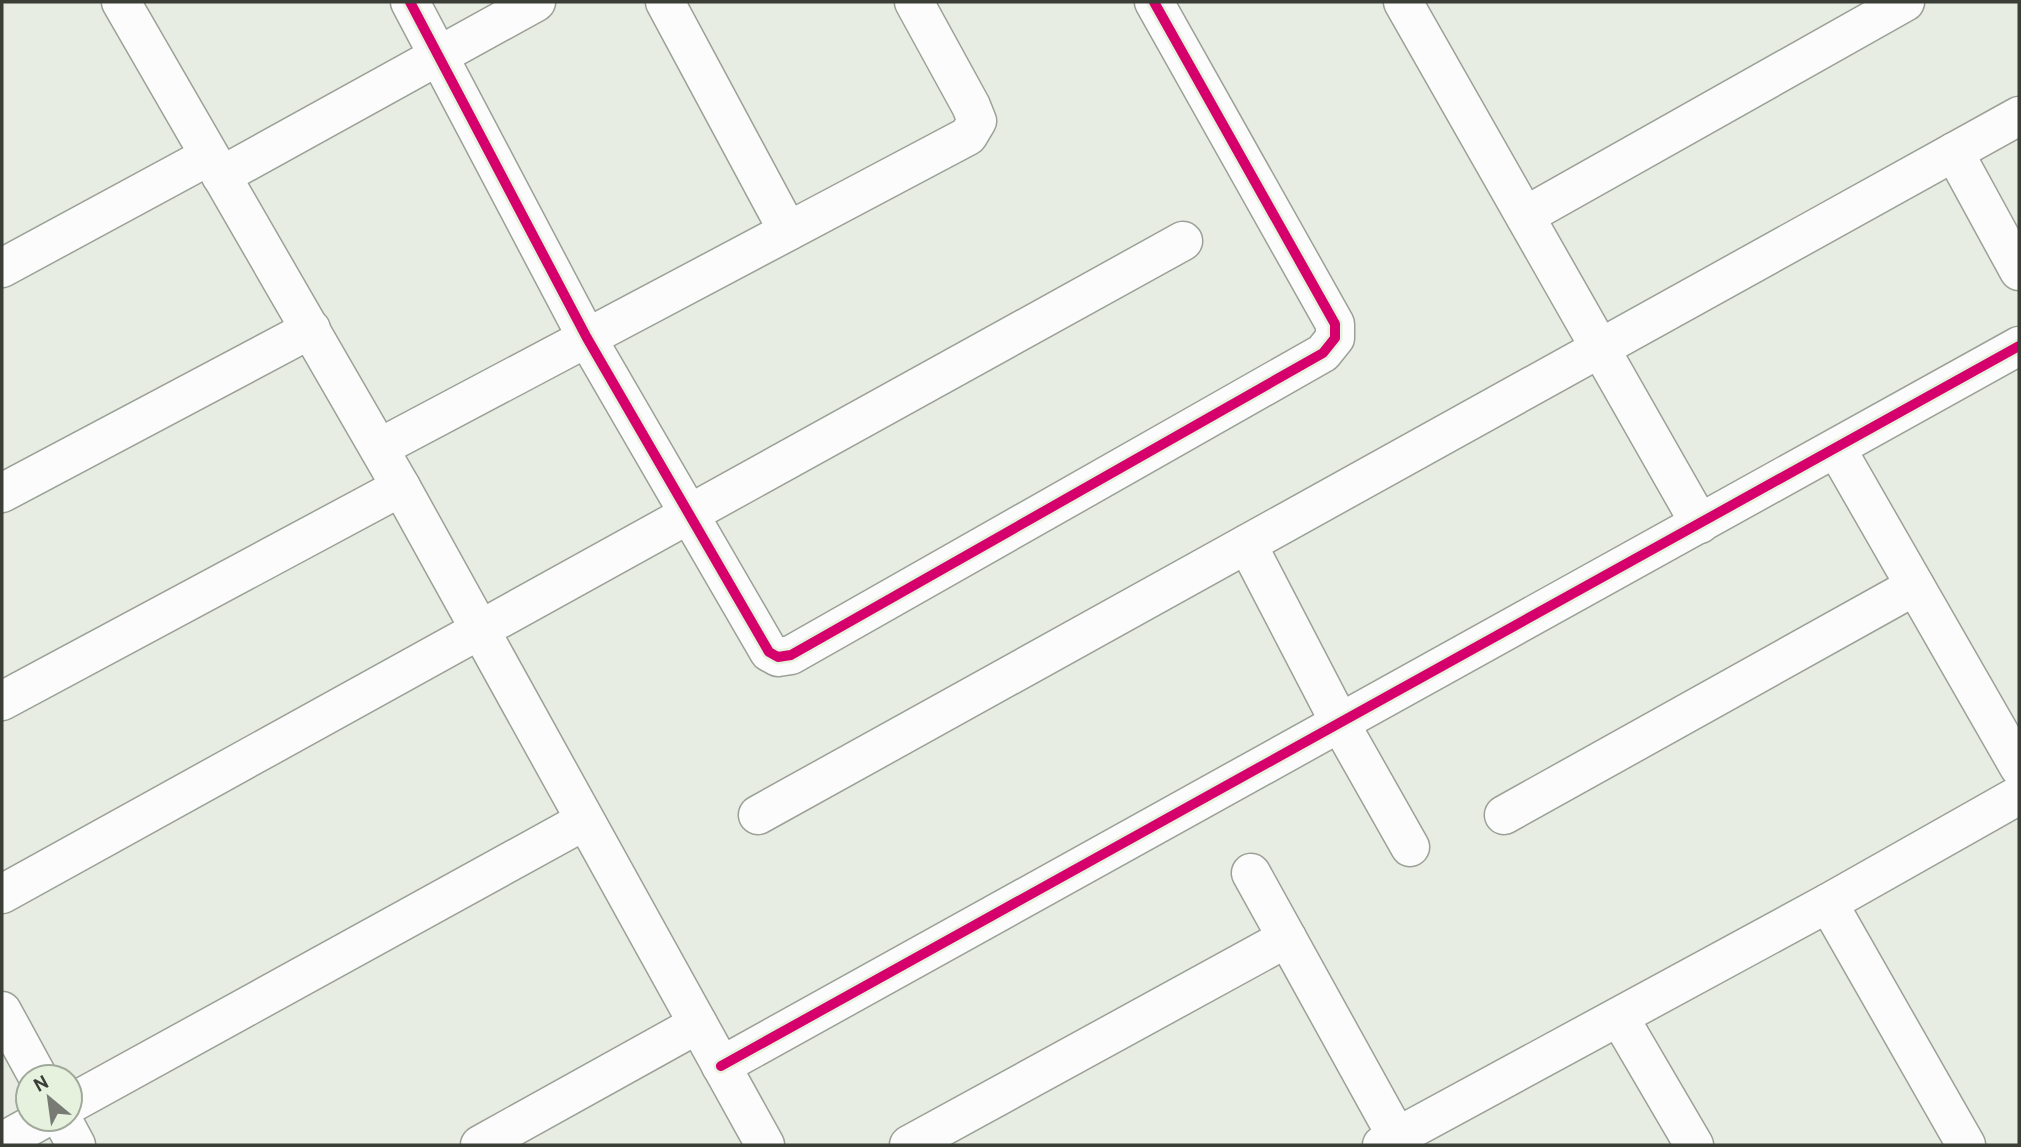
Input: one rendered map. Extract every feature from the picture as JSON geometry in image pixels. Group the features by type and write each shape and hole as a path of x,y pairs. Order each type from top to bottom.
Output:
{"street":[{"path":"121,2 401,487 765,1145"},
{"path":"410,2 587,338 687,515 769,652 778,657 791,655 1323,353 1335,338 1335,324 1154,2"},
{"path":"2,268 438,56 536,2"},
{"path":"665,2 788,231"},
{"path":"379,448 968,136 977,121 914,2"},
{"path":"1403,2 1700,524"},
{"path":"1525,216 1905,2"},
{"path":"758,815 2019,116"},
{"path":"1954,152 2019,271"},
{"path":"2,894 1183,240"},
{"path":"2,493 311,329"},
{"path":"721,1066 1341,725 2019,346"},
{"path":"1836,449 2019,767"},
{"path":"2,701 401,487"},
{"path":"1247,544 1341,725 1410,847"},
{"path":"1504,815 1915,586"},
{"path":"1251,873 1392,1142 2019,795"},
{"path":"84,1096 584,821"},
{"path":"1828,903 1966,1145"},
{"path":"909,1145 1287,938"},
{"path":"2,1011 30,1063"},
{"path":"1619,1017 1694,1145"},
{"path":"481,1145 698,1024"},
{"path":"2,1142 18,1133"}],"cycle path":[{"path":"410,2 587,338 769,652 778,657 791,655 1323,353 1335,338 1335,324 1154,2"},
{"path":"721,1066 2019,346"}]}
